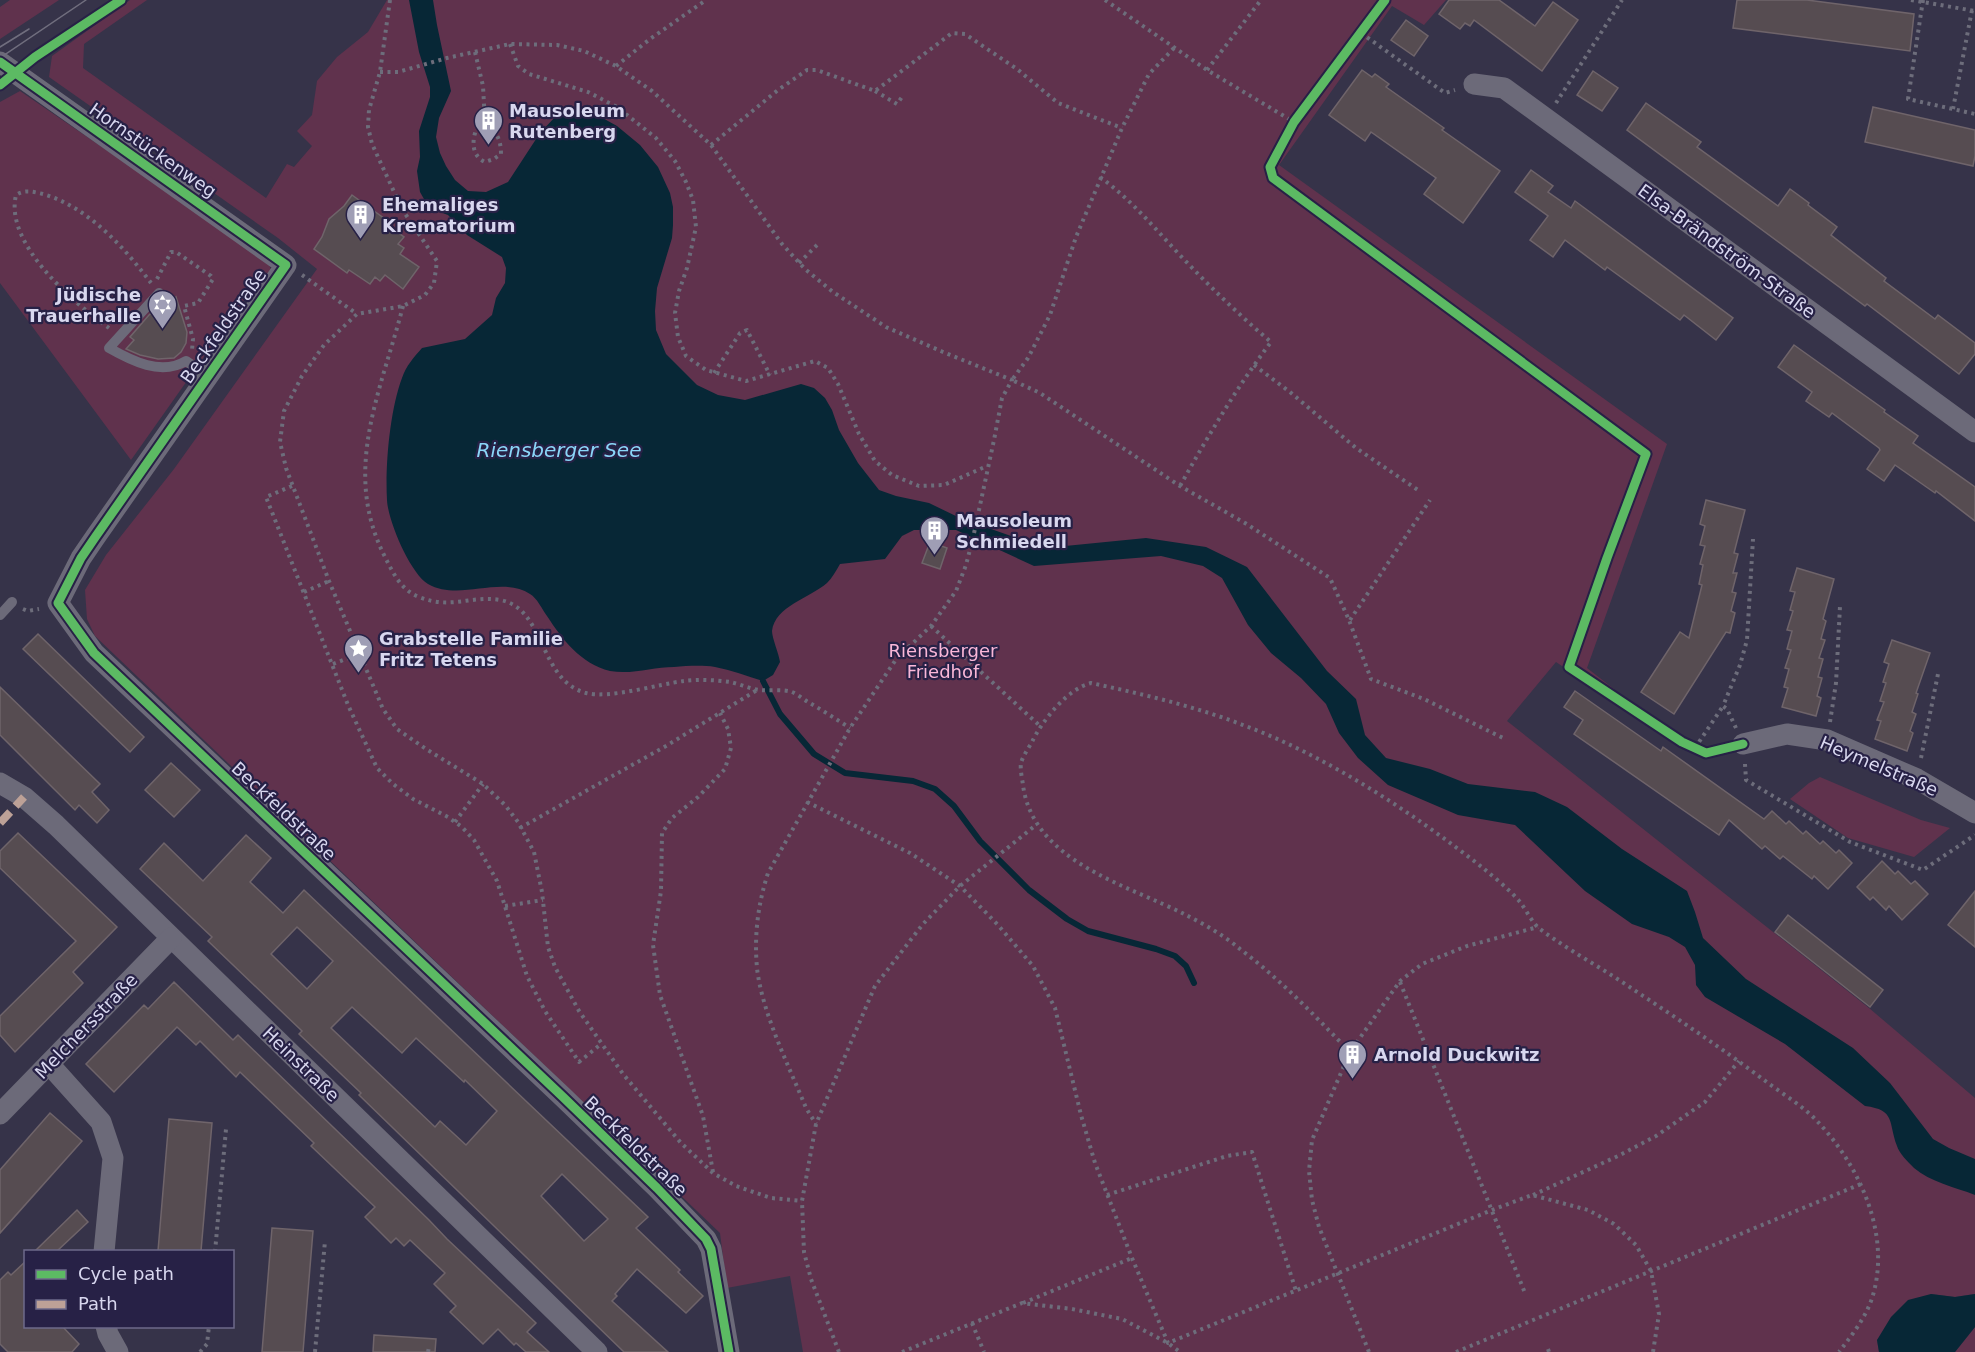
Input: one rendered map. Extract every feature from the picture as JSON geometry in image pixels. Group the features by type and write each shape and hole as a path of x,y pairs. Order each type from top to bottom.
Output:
{"street":[{"name":"Hornstückenweg","path":"0,62 286,264"},
{"name":"Elsa-Brändström-Straße","path":"1474,84 1504,88 1975,432"},
{"name":"Beckfeldstraße","path":"286,264 81,558 58,603 93,653 563,1097 706,1239 711,1249 729,1352"},
{"name":"Heymelstraße","path":"1743,744 1787,734 1827,741 1917,779 1975,813"},
{"name":"Heinstraße","path":"0,783 24,797 56,825 597,1352"},
{"name":"Melchersstraße","path":"0,1114 171,938"},
{"path":"50,1064 101,1122 113,1158 104,1250"},
{"path":"106,1328 118,1352"}],"lane":[{"path":"159,293 109,348 136,362 159,367 172,366 186,361 208,376"},
{"path":"0,615 12,602"}],"path":[{"path":"390,0 380,72 369,110 368,128 372,144 402,209 437,261 434,283 425,295 403,306 357,314 324,345 302,376 284,411 280,442 292,486 382,710 397,729 483,784 505,805 534,852 543,900 548,946 555,967 579,1011 601,1044 657,1117 713,1173 736,1186 771,1198 802,1201"},
{"path":"616,66 706,0"},
{"path":"1105,0 1207,70 1294,122"},
{"path":"1207,70 1261,0"},
{"path":"1546,119 1622,0"},
{"path":"1911,0 1973,11 1953,109"},
{"path":"1923,1 1908,99 1975,114"},
{"path":"874,91 952,33 965,34 1017,69 1058,103 1122,128"},
{"path":"1361,33 1445,93 1474,84"},
{"path":"380,72 398,72 510,44 538,43 584,51 616,66 652,91 711,145 782,244 799,264 833,292 886,327 1040,393 1180,486 1245,523 1330,578 1349,620 1371,680 1424,699 1503,738"},
{"path":"510,44 518,66 529,75 588,92 617,106 656,138 675,161 693,200 696,226 675,313 678,337 686,356 706,370 746,381 815,361 828,368 838,384 859,434 875,461 892,475 919,486 944,485 988,466"},
{"path":"816,1124 806,1108 764,1001 757,969 756,932 760,899 768,873 850,728 897,658 931,626 956,591 973,538 1002,398 1028,358 1050,315 1076,237 1122,128 1149,74 1174,48"},
{"path":"475,52 483,86 485,122 496,133 501,144 501,154 485,162 475,153 473,141 478,125 485,122"},
{"path":"711,145 778,90 807,70 817,70 874,91 897,104 902,97"},
{"path":"1100,177 1118,190 1221,298 1271,342 1208,437 1180,486"},
{"path":"119,336 71,298 37,259 18,228 14,214 16,195 22,191 32,191 63,202 79,212 115,241 153,286 171,252 176,252 211,276 213,279 198,303 184,306 193,339 192,349 186,361"},
{"path":"799,264 818,245"},
{"path":"286,264 357,314"},
{"path":"403,306 372,416 365,453 366,493 371,523 381,550 397,580 417,596 437,603 501,600 520,608 533,625 547,658 566,683 586,693 610,693 687,681 729,682 757,690 792,692 850,728"},
{"path":"714,373 740,333 747,330 770,375"},
{"path":"1254,365 1356,448 1418,490"},
{"path":"292,486 266,497 348,705 377,768 413,799 455,822 474,840 497,881 527,976 545,1011 579,1062 601,1044"},
{"path":"1349,620 1430,500"},
{"path":"1695,748 1723,706 1740,665 1747,640 1753,539"},
{"path":"304,592 329,582"},
{"path":"12,602 28,611 58,603"},
{"path":"1827,741 1836,683 1840,606"},
{"path":"931,626 1040,726"},
{"path":"333,664 359,654"},
{"path":"1917,779 1938,674"},
{"path":"1350,1052 1293,995 1239,948 1187,915 1139,895 1073,860 1036,825 1025,798 1021,764 1040,726 1073,691 1082,685 1091,683 1158,698 1242,724 1292,746 1357,782 1423,824 1485,870 1519,901 1538,927 1670,1013 1815,1118 1841,1148 1862,1184 1874,1227 1879,1264 1873,1297 1857,1328 1839,1352"},
{"path":"520,828 757,690"},
{"path":"1723,706 1727,709 1743,744 1746,780 1850,842 1923,870 1975,835"},
{"path":"713,1173 703,1116 660,995 653,945 662,891 662,833 672,818 698,797 725,769 731,748 728,729 720,713"},
{"path":"455,822 483,784"},
{"path":"807,802 910,854 960,886 1033,966 1055,1008 1095,1163 1168,1343"},
{"path":"839,1352 811,1279 804,1252 802,1201 816,1124 875,986 923,924 960,886 1036,825"},
{"path":"505,906 543,900"},
{"path":"1369,1352 1319,1227 1312,1200 1309,1171 1312,1140 1350,1052 1400,981 1422,964 1433,959 1467,946 1538,927"},
{"path":"1400,981 1525,1293"},
{"path":"1168,1343 1532,1195 1618,1156 1656,1136 1705,1102 1739,1061"},
{"path":"215,1250 226,1129"},
{"path":"1107,1195 1227,1156 1252,1152 1296,1291"},
{"path":"1455,1352 1862,1184"},
{"path":"1532,1195 1588,1210 1614,1224 1636,1245 1651,1271 1659,1314 1653,1352"},
{"path":"315,1352 326,1240"},
{"path":"902,1352 1132,1258"},
{"path":"1022,1303 1072,1308 1122,1319 1168,1343 1180,1352"},
{"path":"972,1323 984,1352"},
{"path":"200,1352 207,1344 209,1328"}],"green space":[{"path":"10,0 59,0 0,39 0,7"},
{"name":"Riensberger Friedhof","path":"130,0 147,0 84,44 83,68 266,198 287,164 294,167 312,146 297,131 312,115 317,81 337,57 368,32 387,0 1446,0 1424,25 1392,6 1279,165 1667,444 1587,668 1614,689 1608,697 1556,662 1507,721 1869,1008 1975,1098 1975,1294 1955,1297 1931,1294 1877,1340 1879,1352 803,1352 790,1276 727,1288 720,1233 95,636 87,619 85,590 106,555 174,469 317,269 278,238 49,77 52,56"},
{"path":"20,91 267,260 273,274 269,282 259,279 131,460 0,283 0,102"},
{"path":"1820,777 1921,820 1950,828 1914,857 1848,838 1790,799"},
{"path":"1975,1327 1975,1352 1955,1352"}],"water":[{"name":"Riensberger See","path":"409,0 433,0 451,91 439,118 436,137 446,166 455,180 468,191 486,192 508,182 540,133 556,116 581,109 617,126 640,145 658,167 670,193 673,225 672,238 657,288 656,330 666,354 697,385 718,395 745,400 801,384 814,388 825,398 839,430 858,463 879,490 929,503 960,518 1045,548 1146,538 1206,547 1247,567 1327,671 1356,699 1365,735 1386,758 1430,769 1468,784 1535,792 1567,807 1622,849 1687,891 1703,938 1746,979 1853,1048 1890,1083 1933,1139 1975,1159 1975,1195 1935,1181 1920,1173 1898,1149 1886,1114 1865,1106 1785,1044 1705,997 1696,985 1695,965 1685,947 1669,937 1632,924 1585,891 1515,825 1458,815 1388,785 1358,758 1339,733 1326,704 1301,678 1271,653 1248,625 1222,578 1203,566 1161,556 1034,566 956,530 914,530 902,536 885,559 840,564 827,583 779,615 772,631 780,662 773,675 763,681 705,666 666,667 626,672 610,671 581,657 559,633 530,594 506,587 453,590 440,589 428,584 407,558 388,509 388,454 391,421 398,391 406,370 422,348 465,339 492,315 496,298 505,283 506,268 502,257 467,235 448,215 429,208 420,192 417,171 420,157 419,131 430,97 430,87 419,52"},
{"path":"1931,1294 1955,1297 1975,1294 1975,1327 1955,1352 1879,1352 1877,1340 1891,1317 1908,1300"}],"building":[{"path":"1449,0 1499,0 1535,26 1553,2 1578,20 1542,71 1474,20 1470,26 1465,23 1460,29 1439,14"},
{"path":"1737,0 1807,0 1914,14 1910,51 1733,28"},
{"path":"1406,20 1428,36 1414,56 1391,40"},
{"path":"1362,70 1372,77 1375,74 1389,84 1386,87 1500,171 1463,223 1424,194 1436,178 1371,132 1365,141 1329,115"},
{"path":"1593,71 1618,88 1602,111 1577,95"},
{"path":"1646,103 1701,142 1697,147 1778,206 1790,189 1837,227 1831,235 1886,278 1884,281 1935,319 1938,315 1975,343 1975,354 1959,374 1867,304 1865,306 1627,130"},
{"path":"1873,107 1975,130 1973,166 1865,142"},
{"path":"1531,170 1553,186 1548,192 1571,208 1575,201 1733,318 1716,340 1684,315 1680,320 1607,267 1605,270 1565,240 1553,257 1530,240 1548,216 1515,192"},
{"name":"Ehemaliges Krematorium","path":"352,195 385,219 383,222 404,237 398,244 404,248 400,254 419,267 403,289 385,275 380,281 375,277 370,284 349,270 347,273 314,249 329,219 344,206"},
{"name":"Jüdische Trauerhalle","path":"176,297 187,332 186,343 181,352 174,358 158,359 126,349 134,340 130,337 149,315 162,304 165,309"},
{"path":"1794,345 1885,410 1884,412 1918,436 1913,443 1975,487 1975,521 1936,491 1935,493 1895,465 1884,481 1867,469 1880,450 1879,448 1832,413 1829,417 1806,401 1812,392 1778,367"},
{"path":"1706,500 1745,510 1734,553 1738,554 1733,573 1737,573 1732,592 1736,593 1731,611 1735,613 1730,633 1726,632 1674,714 1641,692 1680,632 1689,638 1702,585 1699,584 1703,565 1700,564 1705,546 1700,545 1705,526 1700,524"},
{"name":"Mausoleum Schmiedell","path":"930,542 947,548 940,569 922,563"},
{"path":"1797,568 1834,579 1823,619 1826,621 1821,639 1825,640 1819,658 1823,659 1818,677 1822,678 1817,696 1821,698 1816,716 1782,707 1788,688 1784,687 1789,669 1785,668 1791,650 1787,649 1792,631 1787,630 1793,611 1790,610 1795,592 1790,591"},
{"path":"38,634 144,737 130,752 23,649"},
{"path":"1892,640 1930,653 1916,693 1918,694 1912,712 1916,714 1910,731 1913,733 1907,751 1875,739 1881,721 1877,720 1884,702 1880,701 1886,683 1883,682 1889,664 1884,662"},
{"path":"0,687 100,784 92,792 109,810 97,823 79,805 75,810 0,735"},
{"path":"1575,691 1661,751 1663,747 1764,819 1772,811 1786,824 1789,821 1803,834 1806,831 1820,844 1823,841 1836,853 1839,850 1852,863 1828,889 1814,876 1812,879 1783,856 1780,859 1765,846 1762,849 1729,820 1719,835 1574,734 1583,720 1564,707"},
{"path":"171,763 200,790 174,817 145,790"},
{"path":"18,833 117,927 73,972 83,983 15,1052 0,1035 0,1016 76,941 0,868 0,851"},
{"path":"246,835 271,858 250,882 283,913 304,890 648,1217 636,1228 680,1270 678,1272 703,1296 686,1313 637,1269 615,1294 617,1296 612,1301 668,1352 624,1352 359,1095 361,1093 299,1034 302,1031 208,941 212,937 140,869 164,843 203,881","holes":["297,927 333,961 307,989 271,954","352,1007 402,1053 416,1038 497,1111 466,1145 440,1121 435,1127 331,1028","562,1174 608,1219 584,1241 541,1196"]},
{"path":"1882,861 1895,874 1898,871 1911,884 1915,881 1928,894 1902,920 1889,906 1886,910 1873,897 1870,900 1857,887"},
{"path":"1975,891 1975,947 1948,925"},
{"path":"1788,915 1883,990 1870,1007 1775,932"},
{"path":"174,982 233,1040 238,1035 536,1323 527,1332 549,1352 526,1352 516,1343 514,1345 498,1329 483,1344 450,1312 456,1306 434,1284 445,1273 410,1240 404,1246 396,1238 391,1243 365,1217 375,1207 311,1146 314,1143 240,1072 236,1077 200,1041 196,1045 177,1027 114,1092 86,1064 144,1005 148,1009"},
{"path":"50,1113 82,1141 0,1233 0,1170"},
{"path":"169,1119 212,1123 201,1250 158,1250"},
{"path":"77,1210 88,1222 58,1250 36,1250"},
{"path":"272,1228 313,1231 303,1352 262,1352"},
{"path":"24,1263 24,1328 64,1328 79,1344 72,1352 8,1352 0,1344 0,1280 8,1272 11,1275"},
{"path":"374,1335 436,1339 435,1352 373,1352"}],"waterway":[{"path":"763,681 780,714 814,754 845,773 913,781 935,789 954,806 980,841 1029,890 1067,919 1088,931 1175,956 1186,966 1194,983"}],"tram line":[{"path":"0,58 86,0"},
{"path":"0,47 29,29"}],"marked path":[{"path":"0,823 24,797"}],"cycle path":[{"path":"0,85 35,57 121,0"},
{"path":"1385,0 1294,122 1270,167 1273,178 1646,454 1569,667 1682,742 1706,753 1743,744"},
{"path":"0,62 286,265 81,558 58,603 94,653 563,1097 706,1239 711,1249 729,1352"}],"place":[{"name":"Mausoleum Rutenberg","path":"488,146"},
{"name":"Ehemaliges Krematorium","path":"361,240"},
{"name":"Jüdische Trauerhalle","path":"162,330"},
{"name":"Mausoleum Schmiedell","path":"935,556"},
{"name":"Grabstelle Familie Fritz Tetens","path":"358,674"},
{"name":"Arnold Duckwitz","path":"1353,1080"}]}
